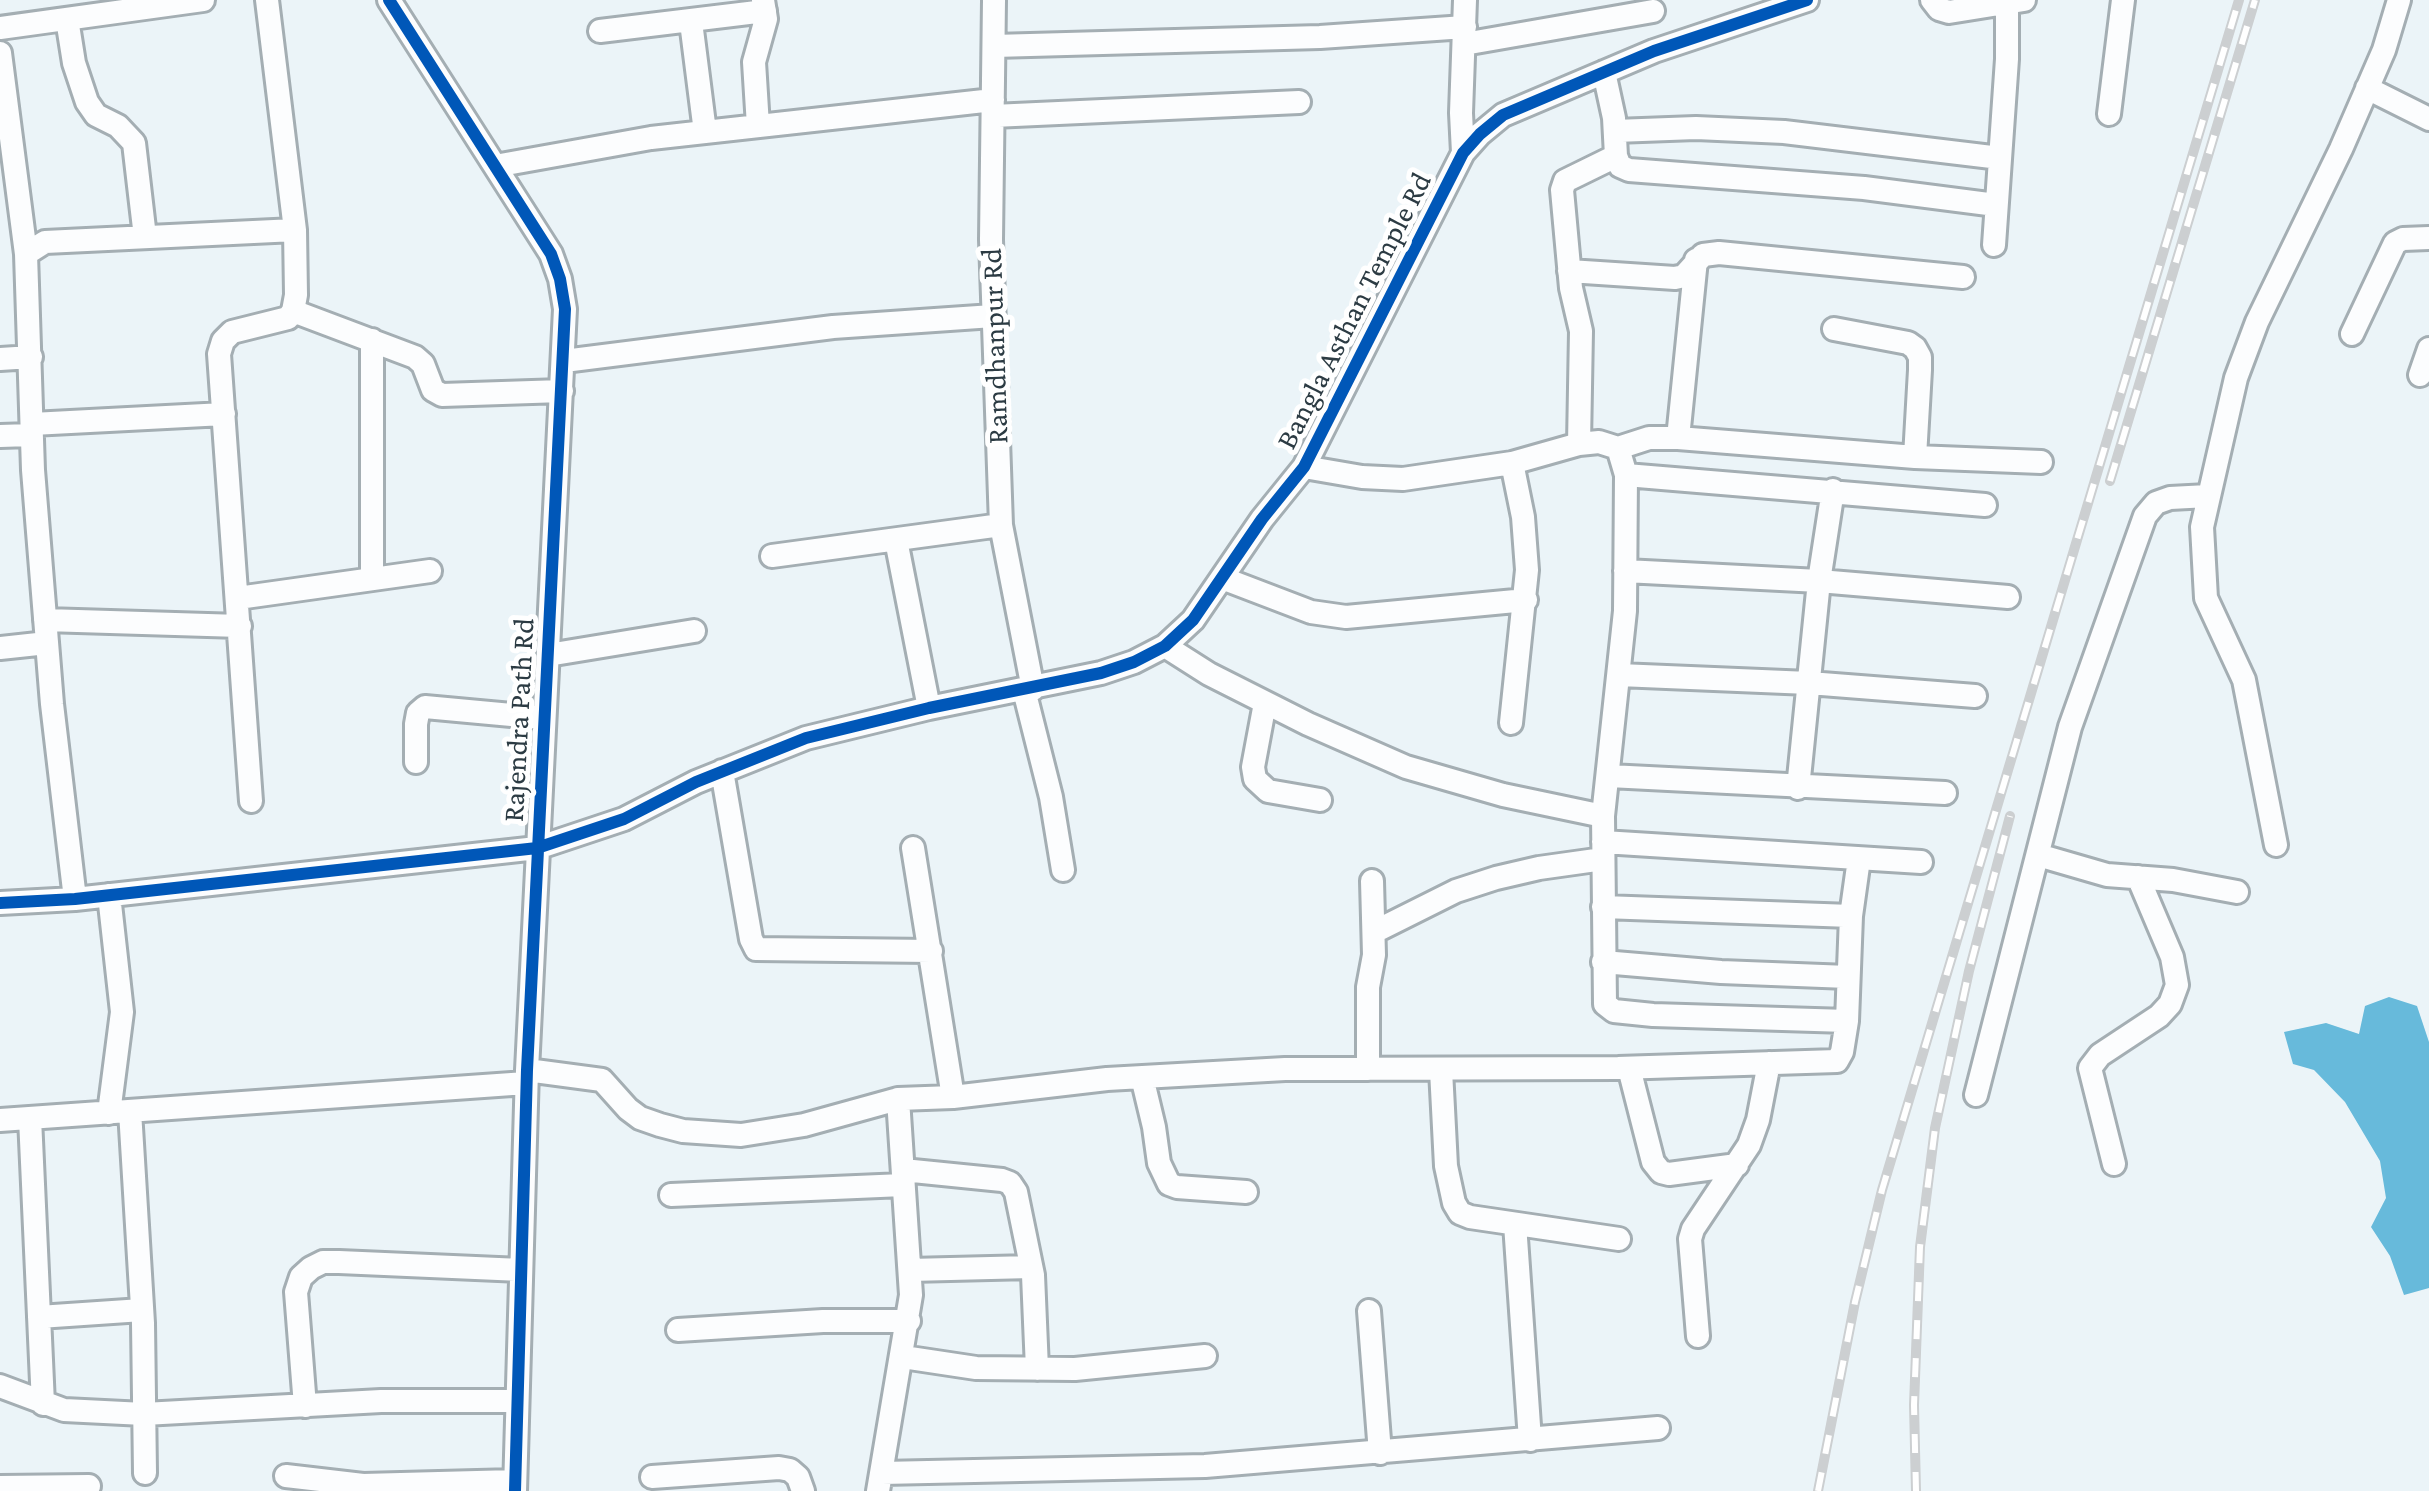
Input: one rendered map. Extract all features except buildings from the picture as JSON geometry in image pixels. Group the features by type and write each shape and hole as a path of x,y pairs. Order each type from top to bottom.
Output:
{"street":[{"path":"0,28 203,0"},
{"path":"250,801 219,354 223,341 232,332 276,324 293,311 295,230 268,0"},
{"name":"Rajendra Path Rd","path":"390,0 550,254 560,279 564,309 526,1076 515,1486"},
{"name":"Ramdhanpur Rd","path":"994,0 993,316 1001,525 1028,690 1064,870"},
{"path":"1463,152 1465,0"},
{"name":"Bangla Asthan Temple Rd","path":"0,903 74,899 537,848 624,819 722,771 806,738 930,708 1028,690 1134,662 1165,646 1193,620 1262,519 1304,468 1463,152 1503,114 1654,51 1807,0"},
{"path":"1932,0 1939,9 1950,12 2016,2 2007,59 1994,245"},
{"path":"2109,114 2123,0"},
{"path":"2276,845 2244,680 2206,598 2202,528 2236,378 2257,322 2342,149 2400,0"},
{"path":"994,46 1465,35 1653,5 1654,51"},
{"path":"600,31 691,22 764,6 754,62 758,126"},
{"path":"67,20 74,64 87,102 96,115 118,126 134,143 145,237"},
{"path":"691,22 704,132"},
{"path":"0,53 6,157 26,254 31,430 46,631 74,899"},
{"path":"1604,72 1616,156 1620,166 1629,170 1864,188 1996,205"},
{"path":"2367,88 2429,119"},
{"path":"494,166 651,138 758,126 993,108 1298,102"},
{"path":"1615,131 1696,128 1784,132 2000,158"},
{"path":"1579,444 1581,331 1569,271 1562,190 1565,181 1616,156"},
{"path":"26,254 46,242 295,230"},
{"path":"2352,334 2395,244 2403,238 2428,239"},
{"path":"1569,271 1675,278 1684,276 1696,260 1719,253 1962,276"},
{"path":"1678,438 1696,260"},
{"path":"293,311 415,357 433,390 442,395 562,391"},
{"path":"564,361 833,326 993,316"},
{"path":"1834,330 1908,343 1915,348 1920,370 1915,457"},
{"path":"372,340 372,578"},
{"path":"2420,375 2429,350"},
{"path":"0,359 31,357"},
{"path":"0,436 224,414"},
{"path":"1304,468 1362,478 1403,479 1512,463 1579,444 1599,442 1618,448 1649,438 2042,462"},
{"path":"1618,448 1626,475 1625,610 1603,816 1605,1004 1614,1011 1846,1021"},
{"path":"1511,723 1526,600 1523,517 1512,463"},
{"path":"1626,475 1985,505"},
{"path":"1798,788 1833,490"},
{"path":"1976,1095 2070,727 2145,516 2156,503 2208,496"},
{"path":"772,556 1001,525"},
{"path":"896,540 930,708"},
{"path":"238,598 430,571"},
{"path":"1625,572 1820,581 2008,597"},
{"path":"1222,578 1311,612 1346,617 1526,600"},
{"path":"0,648 46,631 240,626"},
{"path":"548,655 694,632"},
{"path":"1165,646 1265,702 1406,767 1503,795 1603,816"},
{"path":"1619,675 1809,683 1975,696"},
{"path":"1265,702 1255,778 1268,791 1320,800"},
{"path":"416,762 416,724 418,712 424,707 544,718"},
{"path":"722,771 751,939 756,949 931,952"},
{"path":"1608,776 1945,794"},
{"path":"913,848 952,1097"},
{"path":"1374,932 1456,891 1603,851 1921,862"},
{"path":"2038,855 2108,875 2237,892"},
{"path":"0,1120 526,1076 602,1080 640,1118 684,1131 760,1134 898,1099 1142,1077 1285,1068 1629,1068 1838,1061 1846,1021 1859,858"},
{"path":"2114,1164 2090,1068 2100,1055 2159,1016 2170,1004 2177,985 2172,957 2138,877"},
{"path":"1368,1069 1368,987 1374,955 1372,881"},
{"path":"109,895 122,1012 119,1112 142,1310 145,1473"},
{"path":"1603,907 1852,916"},
{"path":"1603,962 1721,972 1848,976"},
{"path":"1698,1336 1692,1229 1749,1145 1769,1063"},
{"path":"1629,1068 1653,1162 1661,1172 1736,1165"},
{"path":"1440,1070 1446,1166 1460,1213 1470,1218 1618,1239"},
{"path":"1142,1077 1159,1163 1169,1184 1246,1192"},
{"path":"898,1099 910,1270 909,1321 880,1482 965,1481 1204,1466 1658,1428"},
{"path":"30,1118 43,1404"},
{"path":"671,1195 903,1177 1010,1184 1020,1203 1031,1266 1036,1369"},
{"path":"1515,1224 1530,1440"},
{"path":"305,1406 296,1292 301,1277 311,1268 324,1262 339,1262 521,1270"},
{"path":"910,1270 1031,1266"},
{"path":"39,1317 142,1310"},
{"path":"1369,1311 1380,1453"},
{"path":"678,1330 823,1321 909,1321"},
{"path":"903,1357 976,1368 1075,1369 1205,1356"},
{"path":"0,1386 43,1404 81,1412 144,1414 381,1401 518,1401"},
{"path":"652,1477 779,1468 798,1476 803,1491"},
{"path":"286,1476 376,1486 515,1486"},
{"path":"0,1487 88,1486"}],"water":[{"path":"2389,997 2417,1006 2429,1042 2429,1288 2404,1295 2390,1256 2371,1227 2386,1198 2380,1161 2345,1102 2314,1070 2293,1064 2284,1032 2326,1023 2359,1034 2365,1006"}],"railway":[{"path":"1818,1491 1855,1302 1882,1190 2239,0"},
{"path":"2110,481 2255,0"},
{"path":"1916,1491 1914,1405 1920,1247 1935,1128 1969,971 2010,816"}],"cycle path":[{"path":"389,0 551,254 565,309 527,1070 515,1491"},
{"path":"0,903 75,899 537,848 624,819 696,782 806,738 1101,673 1134,662 1165,646 1193,620 1262,519 1304,467 1463,153 1480,134 1503,115 1654,51 1807,0"}]}
